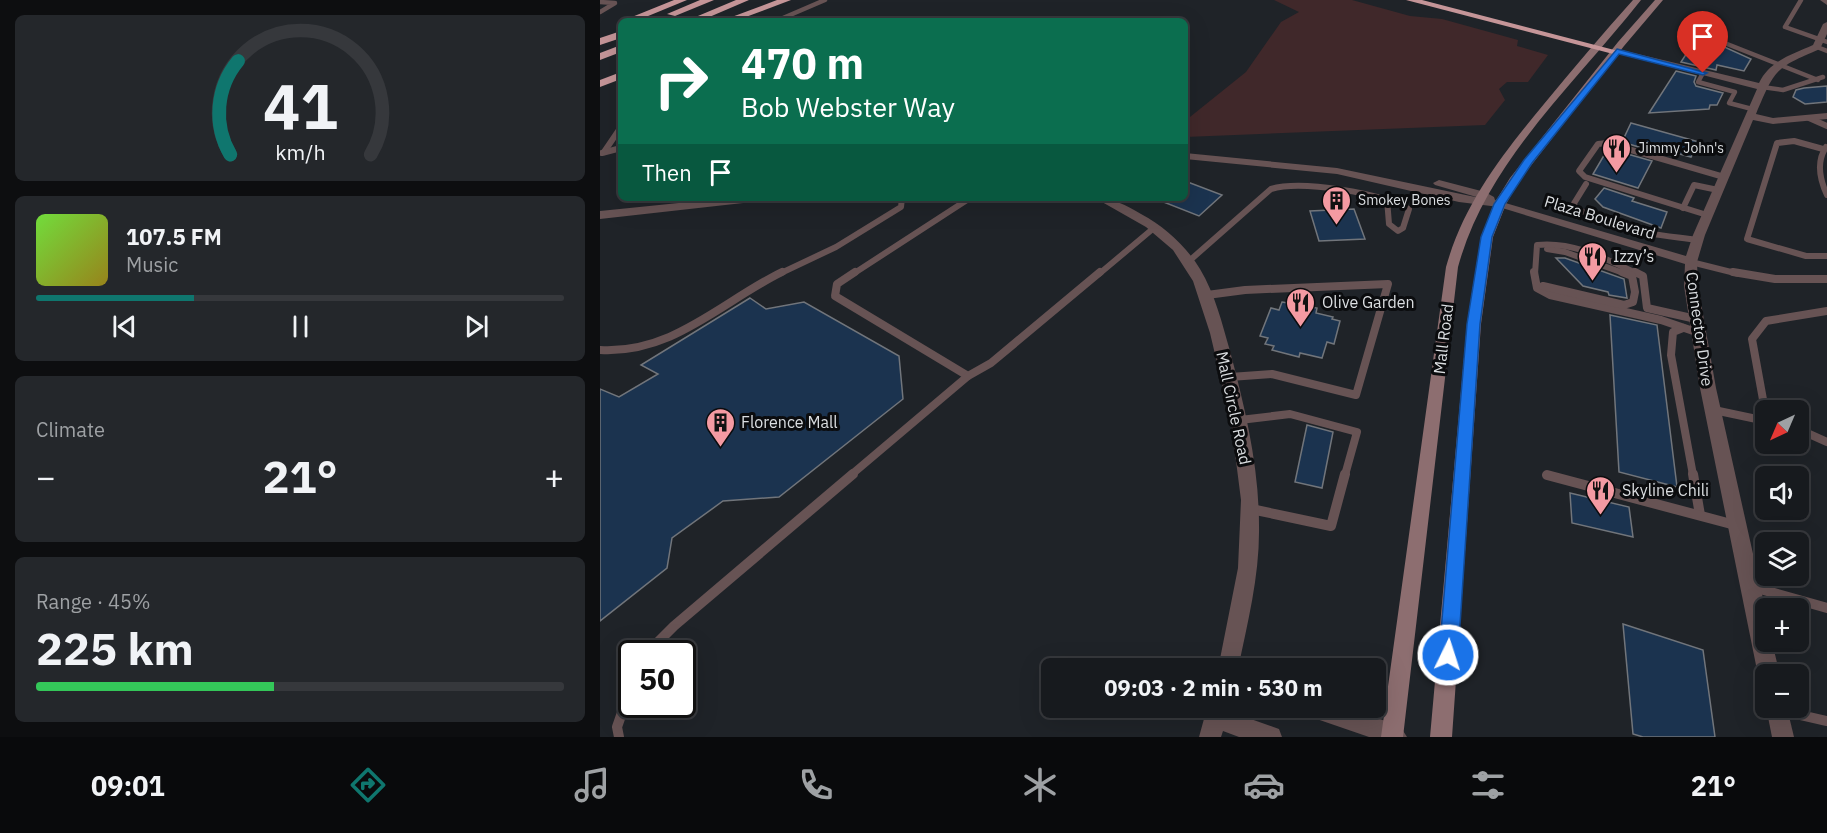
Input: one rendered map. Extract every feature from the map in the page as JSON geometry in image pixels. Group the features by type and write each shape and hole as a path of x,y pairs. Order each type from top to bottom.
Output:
{"highway":[{"path":"635,18 682,0"},
{"path":"663,18 709,0"},
{"path":"699,18 744,0"},
{"path":"735,18 786,0"},
{"path":"759,18 801,0"},
{"path":"1410,0 1599,43"},
{"path":"1436,0 1619,48"},
{"path":"600,31 618,24"},
{"path":"600,42 618,35"},
{"path":"600,57 618,49"},
{"path":"600,65 618,59"},
{"path":"600,84 618,76"}],"main road":[{"name":"Mall Road","path":"1393,736 1452,267 1459,238 1478,198 1521,138 1637,0"},
{"name":"Mall Road","path":"1441,737 1474,324 1487,237 1500,204 1514,180 1659,0"}],"street":[{"path":"1821,43 1827,24"},
{"name":"Connector Drive","path":"1766,664 1693,327 1691,262 1707,215 1767,76 1778,65 1821,43"},
{"path":"1619,48 1674,62 1703,73 1762,87"},
{"path":"1751,112 1773,121 1827,116"},
{"name":"Plaza Boulevard","path":"1188,156 1234,163 1335,170 1478,198 1691,262"},
{"path":"600,215 733,201"},
{"name":"Mall Circle Road","path":"1108,201 1155,227 1178,248 1188,262 1207,295 1230,377 1245,449 1250,551 1242,607 1230,658"},
{"path":"1344,718 1393,736"},
{"path":"1778,718 1783,737"},
{"path":"1215,721 1271,737"}],"lane":[{"path":"783,18 825,0"},
{"path":"1801,0 1785,27 1821,43 1827,51"},
{"path":"600,2 615,3 600,12"},
{"path":"1717,40 1778,65 1821,79 1794,84 1783,90 1762,87"},
{"path":"1703,73 1698,82 1735,92 1729,103 1751,112"},
{"path":"1809,118 1827,126"},
{"path":"602,153 618,131"},
{"path":"1827,195 1819,164 1825,148 1796,141 1783,140 1777,143 1747,238 1806,256 1827,256"},
{"path":"1707,215 1585,177 1579,171 1598,144 1607,142 1724,177"},
{"path":"602,153 618,149"},
{"path":"1586,184 1573,205 1587,215 1646,233 1698,240"},
{"path":"1683,208 1694,185 1718,190"},
{"path":"1188,262 1271,189 1282,186 1352,193 1387,200 1402,204 1410,209 1403,228 1398,231 1389,224 1387,200"},
{"path":"600,350 616,353 632,351 671,337 757,285 828,251 901,207 902,201"},
{"path":"965,201 837,284 836,296 968,376"},
{"path":"660,640 682,619 968,376 992,363 1155,227"},
{"path":"1546,243 1564,245 1643,276 1647,308 1693,327 1550,295 1537,288 1534,281 1533,250 1536,245 1546,243"},
{"path":"1550,295 1543,286 1624,305 1633,302 1635,292 1632,276 1565,252 1547,249 1564,245"},
{"path":"1691,262 1757,278 1787,281 1827,279"},
{"path":"1207,295 1245,290 1388,284 1356,394 1272,374 1230,377"},
{"path":"1763,400 1752,339 1766,321 1827,311"},
{"path":"1693,327 1673,332 1671,355 1700,515"},
{"path":"1712,410 1755,419"},
{"path":"1240,420 1290,414 1357,432 1331,526 1249,509"},
{"path":"1809,434 1827,442"},
{"path":"1547,475 1736,525"},
{"path":"1748,585 1827,608"},
{"path":"1809,717 1827,722"},
{"path":"619,737 617,728 620,718"}],"shaded area":[{"path":"1274,0 1352,0 1410,16 1442,19 1518,40 1517,46 1548,55 1528,82 1507,82 1499,89 1505,100 1485,125 1188,137 1188,119 1246,72 1281,22 1299,12"}],"building":[{"path":"1696,39 1709,40 1751,59 1744,71 1717,65 1716,70 1681,62"},
{"path":"1676,71 1696,76 1694,82 1696,86 1723,93 1717,105 1710,105 1709,109 1649,113"},
{"path":"1827,86 1827,102 1805,104 1793,97 1796,90"},
{"path":"1631,123 1699,142 1691,157 1658,148 1656,152 1622,142"},
{"path":"1617,151 1652,161 1638,188 1593,174 1606,152 1615,155"},
{"path":"1188,182 1222,195 1199,216 1161,201 1188,201"},
{"path":"1604,188 1634,198 1632,201 1667,212 1661,228 1603,207 1595,199"},
{"name":"Smokey Bones","path":"1354,209 1365,239 1319,241 1310,211"},
{"path":"1556,258 1565,258 1624,279 1627,298 1609,295 1608,292 1583,286"},
{"name":"Florence Mall","path":"750,298 766,309 804,302 899,356 903,399 779,497 723,501 672,538 667,568 600,621 600,389 619,397 658,374 641,365"},
{"name":"Olive Garden","path":"1282,302 1317,308 1316,313 1340,321 1334,344 1327,342 1322,358 1300,353 1299,357 1272,350 1274,346 1265,344 1268,338 1260,336 1271,308 1279,310"},
{"path":"1610,315 1657,325 1677,487 1619,472"},
{"path":"1307,425 1333,432 1322,488 1295,482"},
{"name":"Skyline Chili","path":"1570,493 1629,507 1633,537 1572,523"},
{"path":"1623,624 1703,650 1715,737 1643,737 1633,734"}],"place":[{"name":"Jimmy John's","path":"1617,174"},
{"name":"Smokey Bones","path":"1337,226"},
{"name":"Izzy’s","path":"1592,282"},
{"name":"Olive Garden","path":"1301,328"},
{"name":"Florence Mall","path":"720,448"},
{"name":"Skyline Chili","path":"1601,516"}],"route":[{"path":"1448,655 1474,324 1487,237 1500,204 1514,180 1617,52 1703,73"}]}
